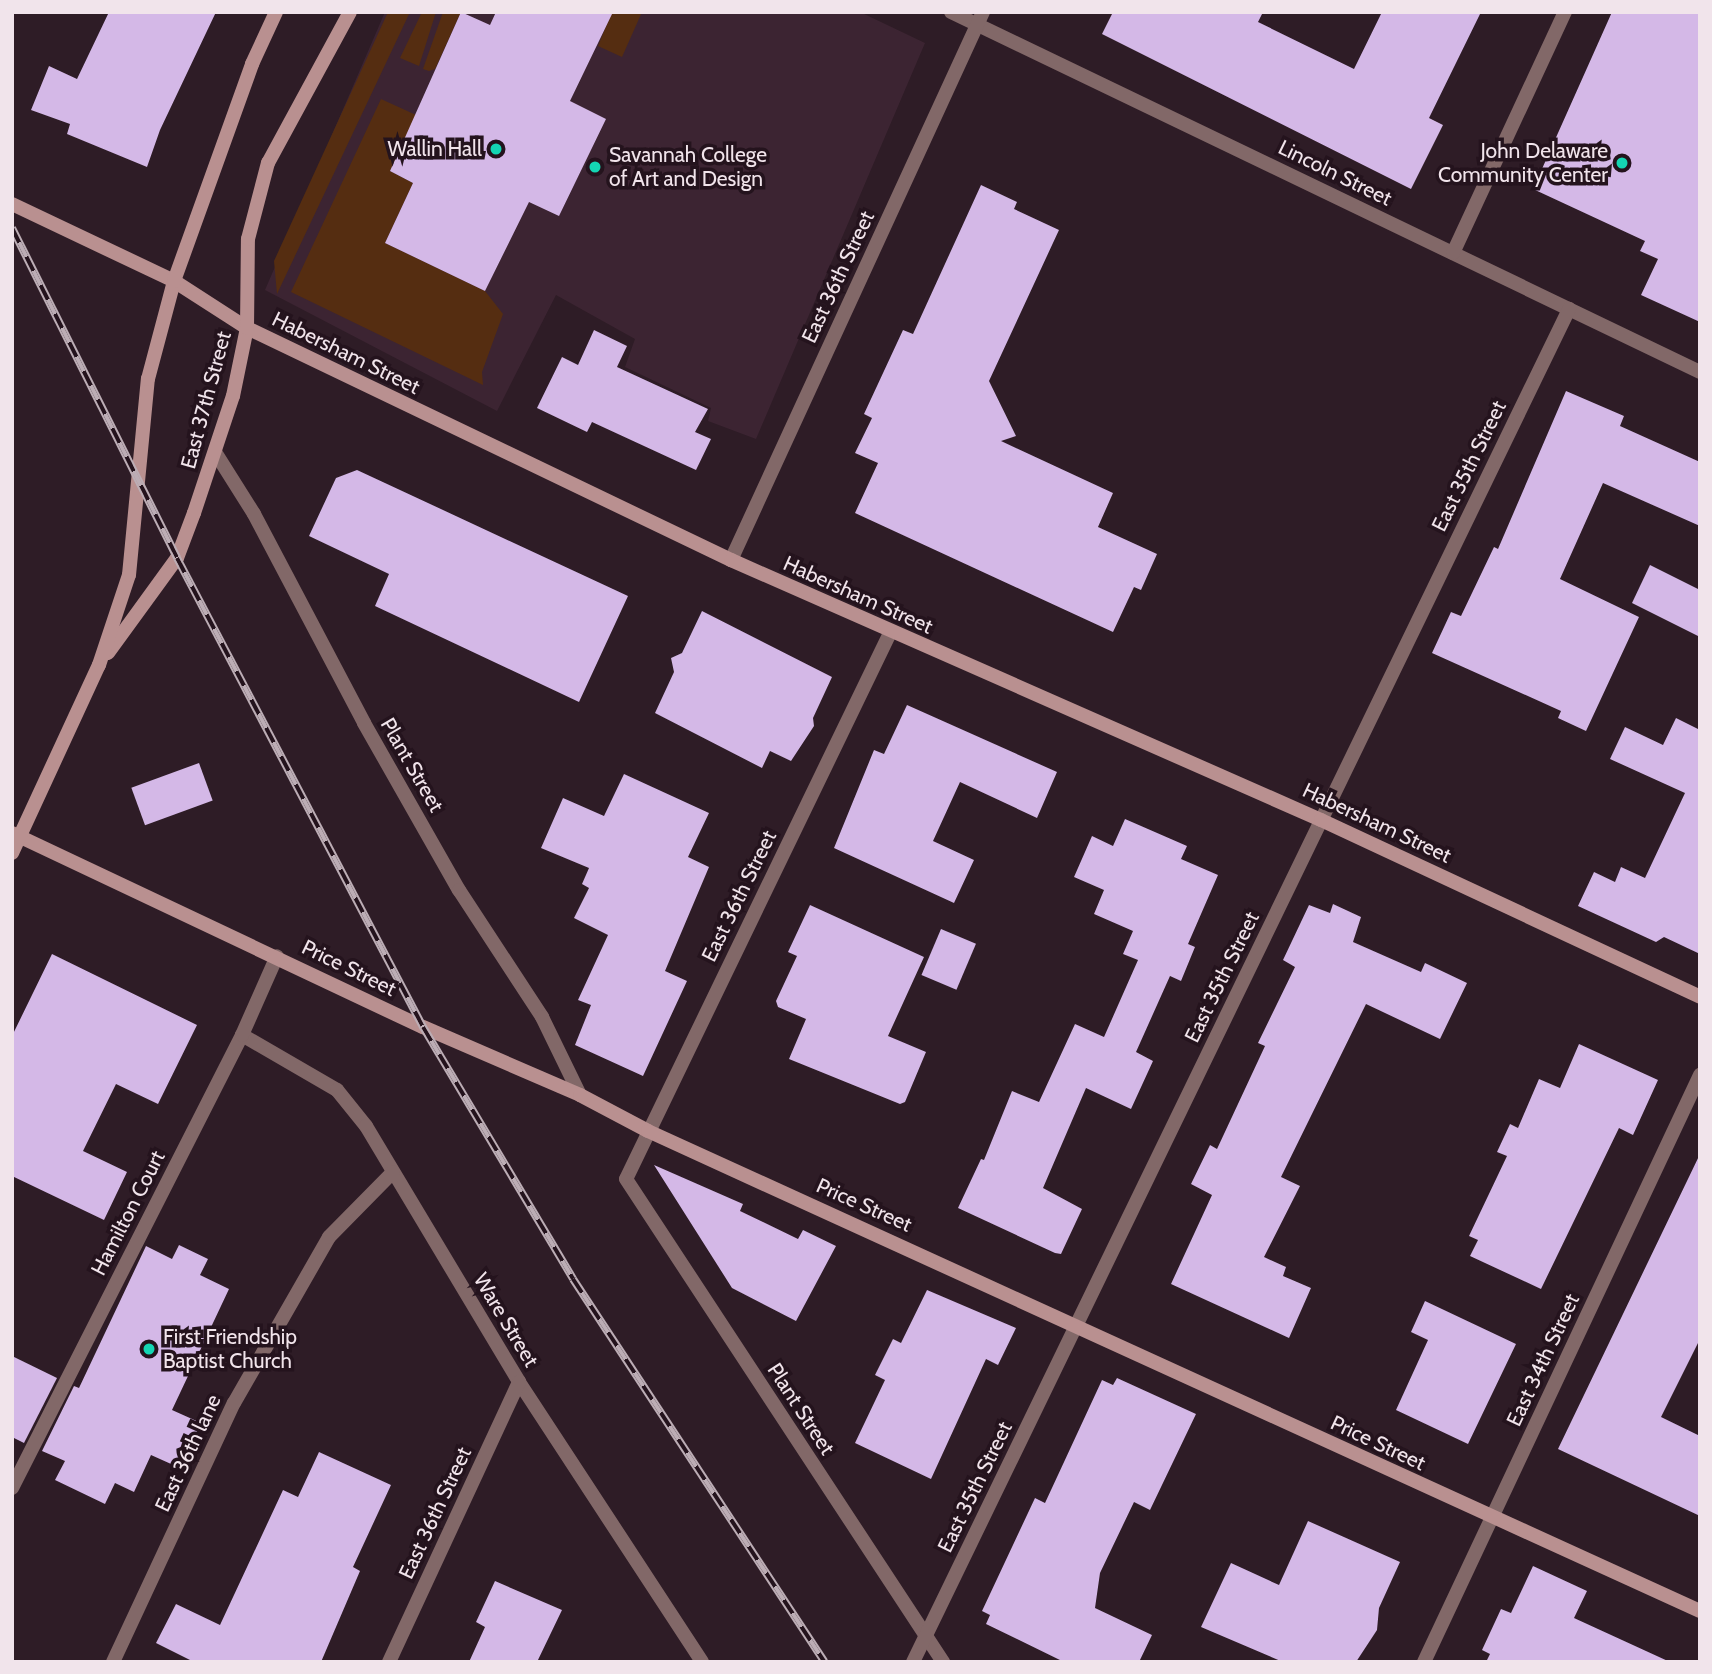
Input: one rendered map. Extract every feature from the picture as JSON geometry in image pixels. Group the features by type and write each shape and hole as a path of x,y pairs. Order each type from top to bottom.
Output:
{"main road":[{"name":"East 37th Street","path":"12,853 16,835 99,665 129,575 148,379 174,281 252,64 276,12"},
{"name":"East 37th Street","path":"99,665 177,558 215,452 247,328 248,239 268,163 350,12"},
{"name":"Habersham Street","path":"12,204 174,281 247,328 731,560 890,633 1321,820 1700,997"},
{"name":"Price Street","path":"16,835 423,1027 579,1095 648,1132 1700,1611"}],"street":[{"name":"Lincoln Street","path":"951,12 980,18 1453,253 1700,372"},
{"path":"1453,253 1565,12"},
{"name":"East 36th Street","path":"731,560 980,18"},
{"name":"East 35th Street","path":"913,1662 1569,309"},
{"name":"Plant Street","path":"215,452 254,514 364,723 459,890 542,1017 579,1095"},
{"name":"East 36th Street","path":"626,1179 890,633"},
{"name":"Hamilton Court","path":"12,1488 242,1035 277,956"},
{"name":"Ware Street","path":"242,1035 337,1090 366,1126 519,1382 702,1662"},
{"name":"East 34th Street","path":"1424,1662 1700,1074"},
{"name":"East 36th lane","path":"113,1662 234,1403 329,1237 393,1172"},
{"name":"Plant Street","path":"626,1179 943,1662"},
{"name":"East 36th Street","path":"389,1662 519,1382"}],"shaded area":[{"name":"Savannah College of Art and Design","path":"385,12 860,12 925,43 756,439 708,421 711,408 625,367 635,339 556,295 497,411 265,290"},
{"path":"388,12 410,12 277,294 274,261"},
{"path":"422,12 436,12 419,66 400,58"},
{"path":"443,12 461,12 435,69 429,71 423,69"},
{"path":"612,12 642,12 622,57 598,46"},
{"path":"381,99 416,115 390,171 413,183 385,243 485,291 503,314 482,372 483,385 291,292"}],"building":[{"path":"109,12 216,12 160,130 147,167 67,134 70,124 31,110 49,66 77,79"},
{"name":"Wallin Hall","path":"461,12 490,25 496,12 613,12 570,101 606,119 559,216 529,202 485,291 385,243 413,183 390,171"},
{"path":"1113,12 1263,12 1258,22 1354,69 1382,12 1481,12 1429,118 1443,125 1411,189 1102,34"},
{"name":"John Delaware Community Center","path":"1612,12 1700,12 1700,322 1641,295 1658,259 1640,251 1645,241 1533,189"},
{"path":"981,185 1017,202 1014,209 1059,230 989,381 1016,436 1001,441 1113,493 1098,527 1157,554 1141,590 1134,587 1113,632 855,513 878,463 855,453 872,418 864,414 903,330 913,334"},
{"path":"594,330 627,346 617,367 708,409 695,432 711,439 696,470 592,422 587,432 537,408 562,357 578,365"},
{"path":"1566,391 1624,416 1620,426 1700,462 1700,526 1603,483 1560,579 1639,617 1586,731 1558,718 1561,711 1432,653 1451,612 1461,616 1494,547 1498,549"},
{"path":"357,470 628,596 579,702 375,606 389,574 309,536 336,478"},
{"path":"1650,565 1700,590 1700,637 1632,603"},
{"path":"702,611 832,677 813,718 814,726 791,761 770,751 762,768 655,713 674,672 671,658 682,653"},
{"path":"907,705 1057,772 1037,818 960,782 933,841 974,860 954,903 834,848 874,750 884,754"},
{"path":"1676,718 1700,730 1700,954 1664,937 1656,942 1578,906 1594,872 1615,882 1621,867 1645,878 1685,793 1610,759 1625,727 1663,745"},
{"path":"199,763 213,801 145,825 131,788"},
{"path":"624,774 709,813 688,857 709,867 665,971 687,981 643,1076 575,1045 591,1005 578,1000 608,935 574,918 589,888 582,884 589,868 541,848 563,798 604,816"},
{"path":"1125,819 1187,846 1181,859 1218,875 1188,944 1195,947 1181,981 1170,976 1136,1052 1153,1061 1131,1109 1086,1088 1043,1188 1082,1209 1061,1254 958,1208 981,1159 984,1160 1012,1091 1039,1102 1075,1024 1104,1037 1138,960 1123,954 1133,931 1094,914 1104,890 1074,877 1092,836 1113,846"},
{"path":"1333,904 1361,917 1353,942 1421,972 1425,963 1467,983 1440,1039 1366,1004 1281,1177 1300,1186 1264,1257 1286,1267 1283,1276 1311,1288 1289,1338 1171,1284 1212,1195 1191,1184 1210,1145 1217,1149 1265,1046 1258,1043 1295,967 1283,960 1309,905 1330,913"},
{"path":"810,905 924,957 888,1036 926,1052 905,1102 900,1104 789,1059 806,1019 778,1007 776,1001 797,956 788,952"},
{"path":"941,929 976,944 956,990 921,975"},
{"path":"52,954 197,1025 158,1104 116,1084 83,1151 127,1172 104,1220 12,1176 12,1036"},
{"path":"1579,1044 1658,1080 1633,1135 1619,1128 1541,1289 1470,1256 1478,1240 1469,1236 1507,1156 1497,1152 1510,1124 1518,1128 1539,1079 1560,1088"},
{"path":"1700,1154 1700,1339 1661,1417 1700,1436 1700,1516 1558,1449"},
{"path":"654,1165 743,1204 740,1211 798,1239 803,1230 836,1246 796,1321 732,1288"},
{"name":"First Friendship Baptist Church","path":"179,1245 208,1259 200,1275 229,1289 172,1410 201,1423 180,1468 151,1455 134,1492 115,1483 105,1504 55,1480 65,1461 42,1451 74,1386 79,1388 146,1246 172,1259"},
{"path":"927,1290 1016,1328 998,1365 986,1359 931,1479 855,1443 885,1380 875,1375 893,1339 901,1343"},
{"path":"1425,1301 1516,1344 1468,1444 1396,1410 1428,1340 1411,1332"},
{"path":"12,1356 57,1378 24,1443 12,1437"},
{"path":"1117,1378 1196,1414 1150,1510 1134,1502 1100,1573 1095,1608 1152,1635 1139,1662 1064,1662 986,1624 990,1615 982,1611 1035,1498 1045,1503 1102,1380 1113,1385"},
{"path":"319,1452 391,1485 353,1567 360,1571 321,1662 194,1662 156,1643 176,1604 220,1625 283,1490 298,1497"},
{"path":"1308,1521 1400,1562 1379,1608 1377,1630 1356,1662 1283,1662 1201,1627 1231,1563 1279,1585"},
{"path":"1533,1566 1587,1591 1574,1618 1670,1662 1486,1662 1490,1654 1482,1650 1501,1609 1511,1613"},
{"path":"495,1581 562,1610 537,1662 469,1662 485,1627 476,1622"}],"railway":[{"path":"12,228 177,558 423,1027 573,1279 825,1662"}],"place":[{"name":"Wallin Hall","path":"496,149"},
{"name":"John Delaware Community Center","path":"1622,163"},
{"name":"Savannah College of Art and Design","path":"595,167"},
{"name":"First Friendship Baptist Church","path":"149,1349"}]}
